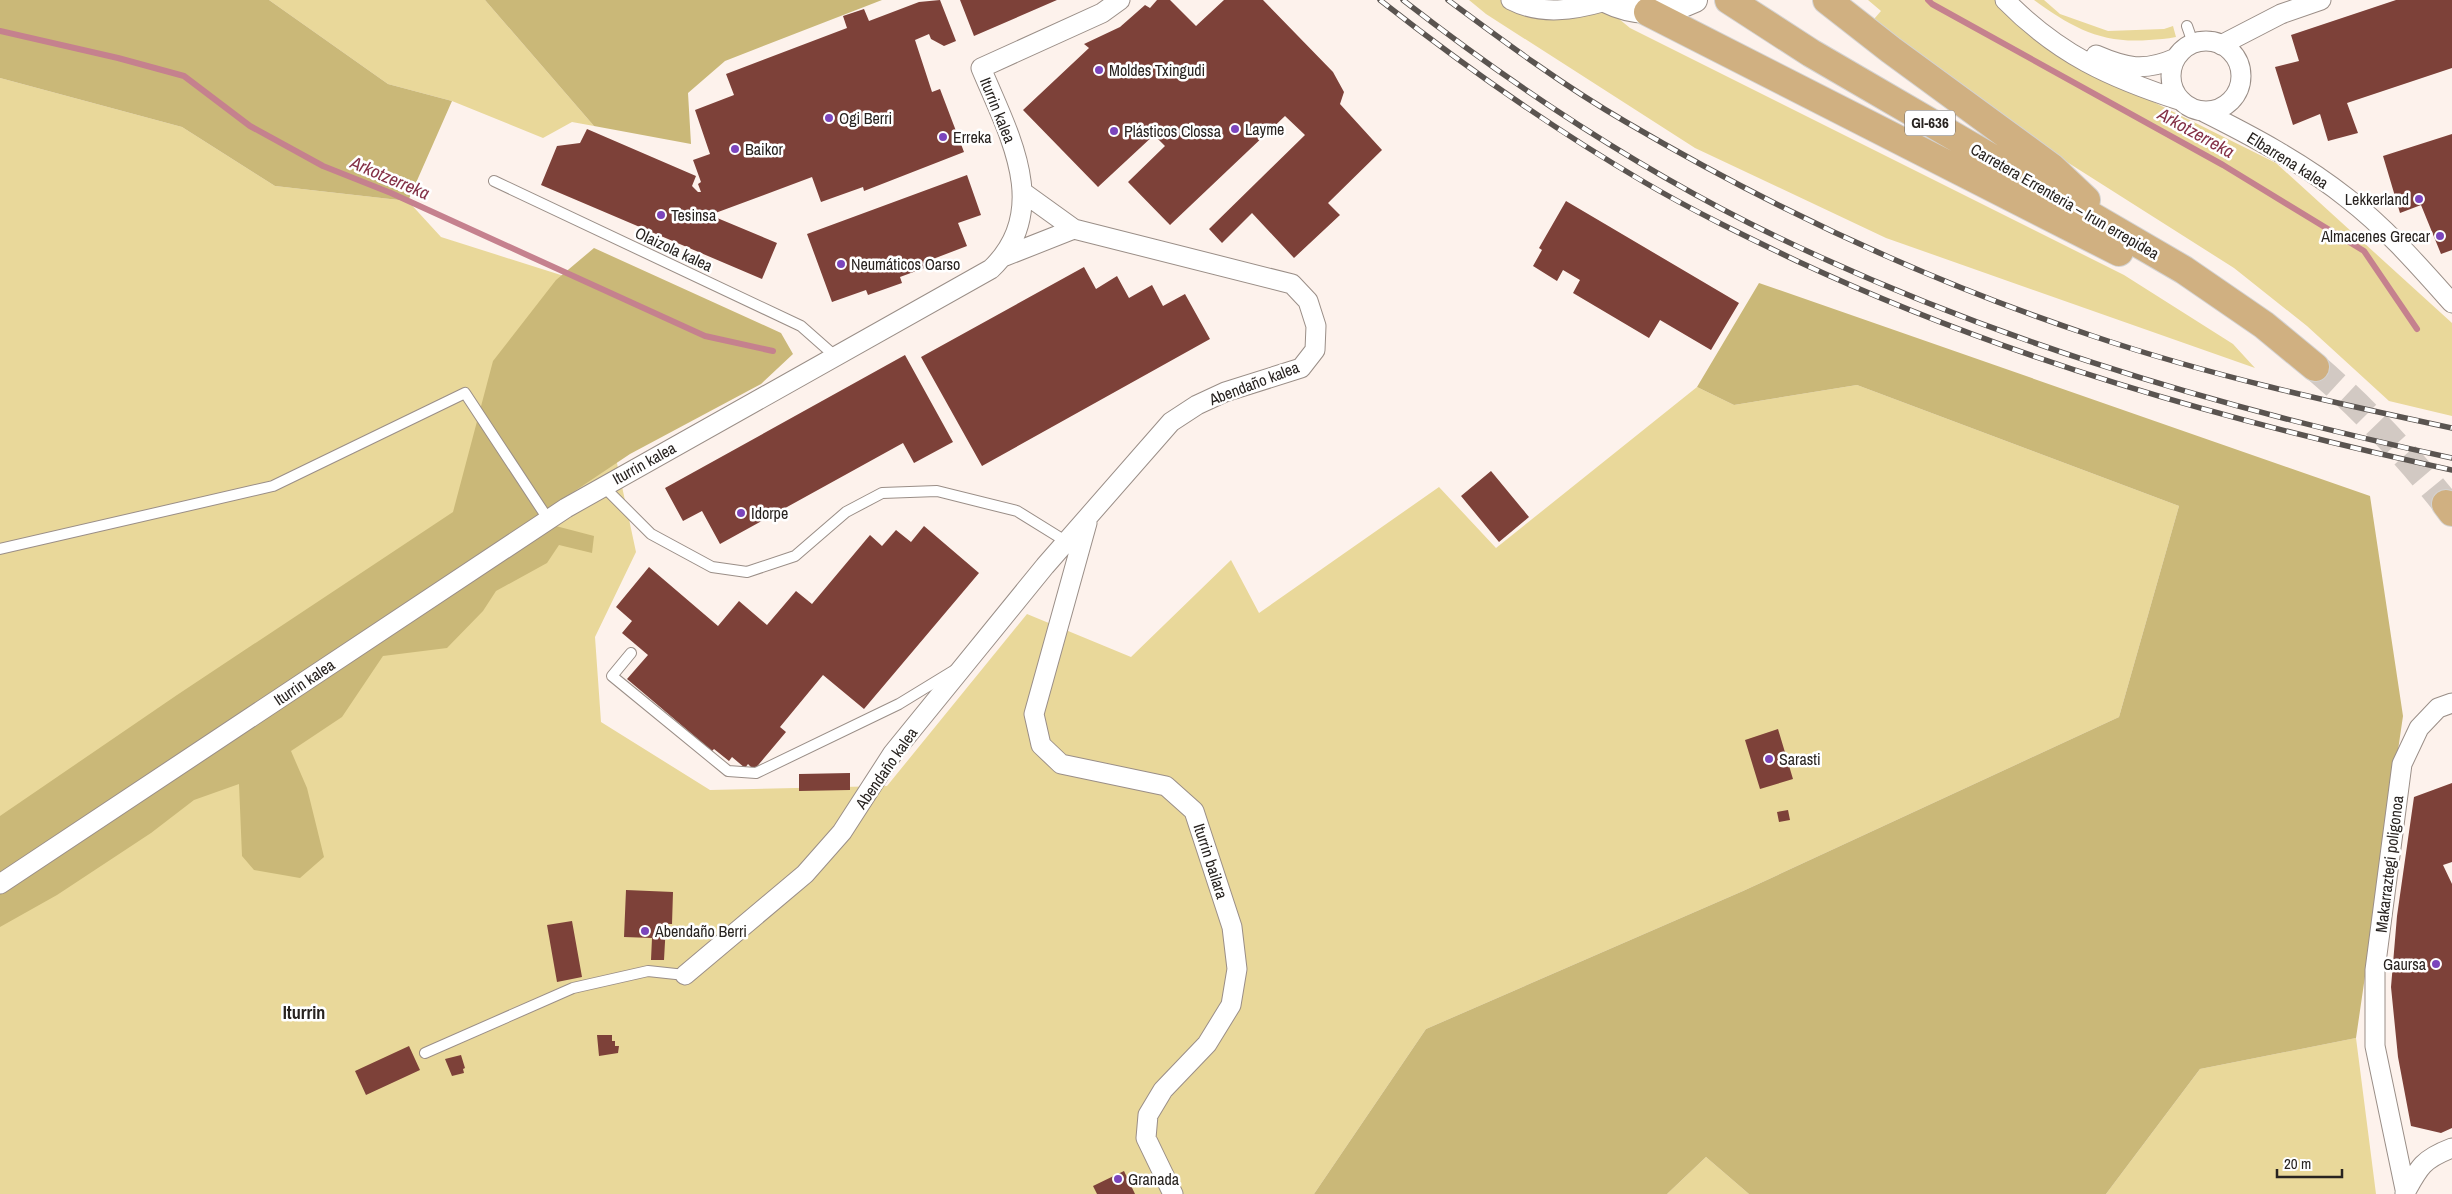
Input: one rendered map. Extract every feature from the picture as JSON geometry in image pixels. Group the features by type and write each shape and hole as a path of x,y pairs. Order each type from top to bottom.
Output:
{"main road":[{"path":"1828,0 1891,50 2051,167 2126,236"},
{"name":"Carretera Errenteria – Irun errepidea","path":"1733,3 1811,53 2207,285 2264,325 2315,367"},
{"path":"1648,12 2174,281 2207,285"}],"street":[{"name":"Iturrin kalea","path":"0,884 548,519 603,486 991,269 1003,257 1020,224 1024,193 1014,148 981,68 1102,13 1120,0"},
{"path":"1517,2 1543,0"},
{"path":"1517,2 1555,11 1572,10 1606,0 1626,9 1648,12 1679,7 1694,0"},
{"name":"Elbarrena kalea","path":"2005,0 2050,42 2076,58 2133,85 2182,101 2191,108 2202,111 2252,136 2346,197 2394,239 2452,303"},
{"path":"2022,0 2031,10 2070,41 2114,63 2125,66 2147,67 2176,58"},
{"path":"2221,45 2281,14 2321,0"},
{"path":"2182,101 2175,92 2171,80 2176,58 2183,49 2190,34 2204,41 2221,45 2234,55 2239,65 2241,77 2239,88 2225,106 2214,110 2202,111"},
{"path":"1024,193 1074,229"},
{"path":"1003,257 1074,229"},
{"name":"Abendaño kalea","path":"685,975 752,921 805,874 842,832 893,754 966,663 1089,516 1171,422 1197,405 1225,392 1301,368 1315,350 1316,326 1308,301 1292,284 1074,229"},
{"name":"Iturrin bailara","path":"1089,516 1034,714 1041,745 1060,764 1166,786 1194,812 1232,927 1237,969 1231,1005 1207,1044 1163,1090 1148,1115 1146,1138 1174,1194"},
{"name":"Makarraztegi poligonoa","path":"2406,1194 2375,1046 2376,970 2402,764 2419,728 2438,708 2452,703"},
{"name":"Makarraztegi poligonoa","path":"2406,1194 2418,1169 2433,1155 2452,1148"}],"lane":[{"name":"Olaizola kalea","path":"494,181 801,326 835,356"},
{"path":"0,549 273,486 465,394 548,519"},
{"path":"603,486 651,534 712,567 747,572 795,556 846,512 882,492 937,491 1017,511 1067,542"},
{"path":"631,653 612,676 728,771 756,773 899,704 966,663"},
{"path":"425,1053 573,988 648,971 685,975"}],"shaded area":[{"path":"0,0 269,0 388,84 452,101 408,201 275,186 182,127 0,78"},
{"path":"269,0 485,0 594,126 572,122 543,138 452,101 388,84"},
{"path":"485,0 882,0 725,61 688,93 691,144 594,126"},
{"path":"1469,0 1596,0 1630,28 2124,275 2233,344 2255,368 1886,238 1695,148 1486,14"},
{"path":"1868,0 2000,0 2057,54 2276,163 2452,323 2452,416 2389,401 2307,326 2234,268 2037,143 1889,34 1874,19 1881,11"},
{"path":"2034,0 2044,0 2060,14 2108,31 2164,29 2173,26 2176,37 2132,41 2101,36 2074,26"},
{"path":"0,78 182,127 275,186 408,201 441,237 649,303 611,435 636,552 595,637 601,722 710,790 887,786 1027,614 1131,657 1231,560 1259,613 1439,487 1496,548 1697,387 1734,405 1857,385 2179,506 2119,717 1743,891 1426,1029 1314,1194 0,1194"},
{"path":"594,248 781,333 793,354 761,384 630,454 0,876 0,816 177,695 453,512 493,361 556,280"},
{"path":"1759,283 2370,496 2403,716 2356,1038 2200,1069 2106,1194 1749,1194 1706,1157 1667,1194 1314,1194 1426,1029 1743,891 2119,717 2179,506 1857,385 1734,405 1697,387"},
{"path":"552,525 594,536 592,553 559,545 547,563 496,591 483,611 447,648 383,656 342,717 291,751 307,788 324,857 300,878 254,870 242,856 239,784 194,800 151,833 57,895 0,927 0,894"},
{"path":"2356,1038 2376,1194 2106,1194 2200,1069"},
{"path":"1706,1157 1749,1194 1667,1194"}],"building":[{"path":"940,0 956,41 944,46 931,39 929,34 915,40 932,92 940,89 964,152 864,191 863,187 821,202 812,177 710,215 777,243 762,279 541,185 557,146 580,143 587,129 696,176 692,186 698,192 701,192 698,184 701,182 693,160 710,154 695,110 734,95 726,74 847,28 843,16 864,9 869,21 919,2"},
{"path":"960,0 1057,0 974,36"},
{"path":"1157,0 1170,0 1196,26 1224,0 1263,0 1333,72 1344,92 1340,104 1382,150 1328,203 1340,215 1294,258 1252,213 1222,243 1209,229 1305,135 1285,116 1170,225 1128,182 1165,146 1154,135 1098,187 1023,110 1089,48 1084,44 1120,27 1145,5 1150,8"},
{"path":"2396,0 2452,0 2452,68 2347,103 2358,133 2328,141 2320,114 2293,125 2275,67 2299,61 2291,35"},
{"path":"2452,134 2452,250 2441,254 2421,205 2400,213 2383,156"},
{"path":"967,175 981,215 958,223 967,246 933,259 935,264 900,277 902,283 868,295 866,290 832,302 807,234"},
{"path":"1566,201 1739,303 1711,350 1660,320 1649,338 1573,293 1580,280 1563,270 1557,281 1533,266 1542,250 1539,248"},
{"path":"1084,267 1096,289 1117,276 1129,298 1152,285 1163,306 1185,294 1210,339 982,466 921,357"},
{"path":"905,355 953,442 914,463 903,443 720,544 702,511 683,521 665,488"},
{"path":"1491,471 1529,517 1499,542 1461,496"},
{"path":"924,526 979,573 864,709 823,675 780,727 786,732 754,770 748,764 745,768 732,757 729,761 714,749 712,751 627,679 648,655 622,633 632,621 616,607 649,567 718,626 739,601 767,625 796,591 812,604 870,535 882,546 896,530 911,542"},
{"name":"Sarasti","path":"1778,729 1793,779 1760,789 1745,740"},
{"path":"850,773 850,790 799,791 799,774"},
{"path":"2452,783 2452,862 2443,865 2452,884 2452,1128 2441,1133 2411,1126 2398,1057 2391,987 2397,916 2414,797"},
{"path":"1788,810 1790,820 1779,822 1777,812"},
{"name":"Abendaño Berri","path":"626,890 673,892 672,924 666,924 664,960 651,960 652,938 624,937"},
{"path":"572,921 582,977 557,982 547,925"},
{"path":"597,1035 612,1035 612,1041 615,1041 615,1046 619,1046 618,1053 599,1056"},
{"path":"409,1046 420,1070 366,1095 355,1071"},
{"path":"461,1055 465,1068 463,1069 464,1073 452,1076 445,1059"},
{"name":"Granada","path":"1124,1171 1135,1194 1097,1194 1093,1186"}],"waterway":[{"name":"Arkotzerreka","path":"1928,0 1932,4 2223,165 2364,251 2417,329"},
{"name":"Arkotzerreka","path":"0,31 118,58 184,76 250,126 323,166 391,193 705,336 773,351"}],"tunnel":[{"path":"2315,367 2384,432 2446,504"}],"railway":[{"path":"1380,0 1509,96 1644,182 1739,233 1876,296 1956,328 2118,384 2284,430 2452,470"},
{"path":"1403,0 1485,62 1614,147 1749,223 1833,263 1918,299 2093,363 2271,415 2361,438 2452,458"},
{"path":"1448,0 1558,79 1626,122 1738,185 1796,214 1913,267 2032,315 2182,364 2271,387 2452,428"}],"place":[{"name":"Moldes Txingudi","path":"1099,70"},
{"name":"Ogi Berri","path":"829,118"},
{"name":"Layme","path":"1235,129"},
{"name":"Plásticos Clossa","path":"1114,131"},
{"name":"Erreka","path":"943,137"},
{"name":"Baikor","path":"735,149"},
{"name":"Lekkerland","path":"2419,199"},
{"name":"Tesinsa","path":"661,215"},
{"name":"Almacenes Grecar","path":"2440,236"},
{"name":"Neumáticos Oarso","path":"841,264"},
{"name":"Idorpe","path":"741,513"},
{"name":"Sarasti","path":"1769,759"},
{"name":"Abendaño Berri","path":"645,931"},
{"name":"Gaursa","path":"2436,964"},
{"name":"Granada","path":"1118,1179"}],"district":[{"name":"Iturrin","path":"304,1013"}]}
